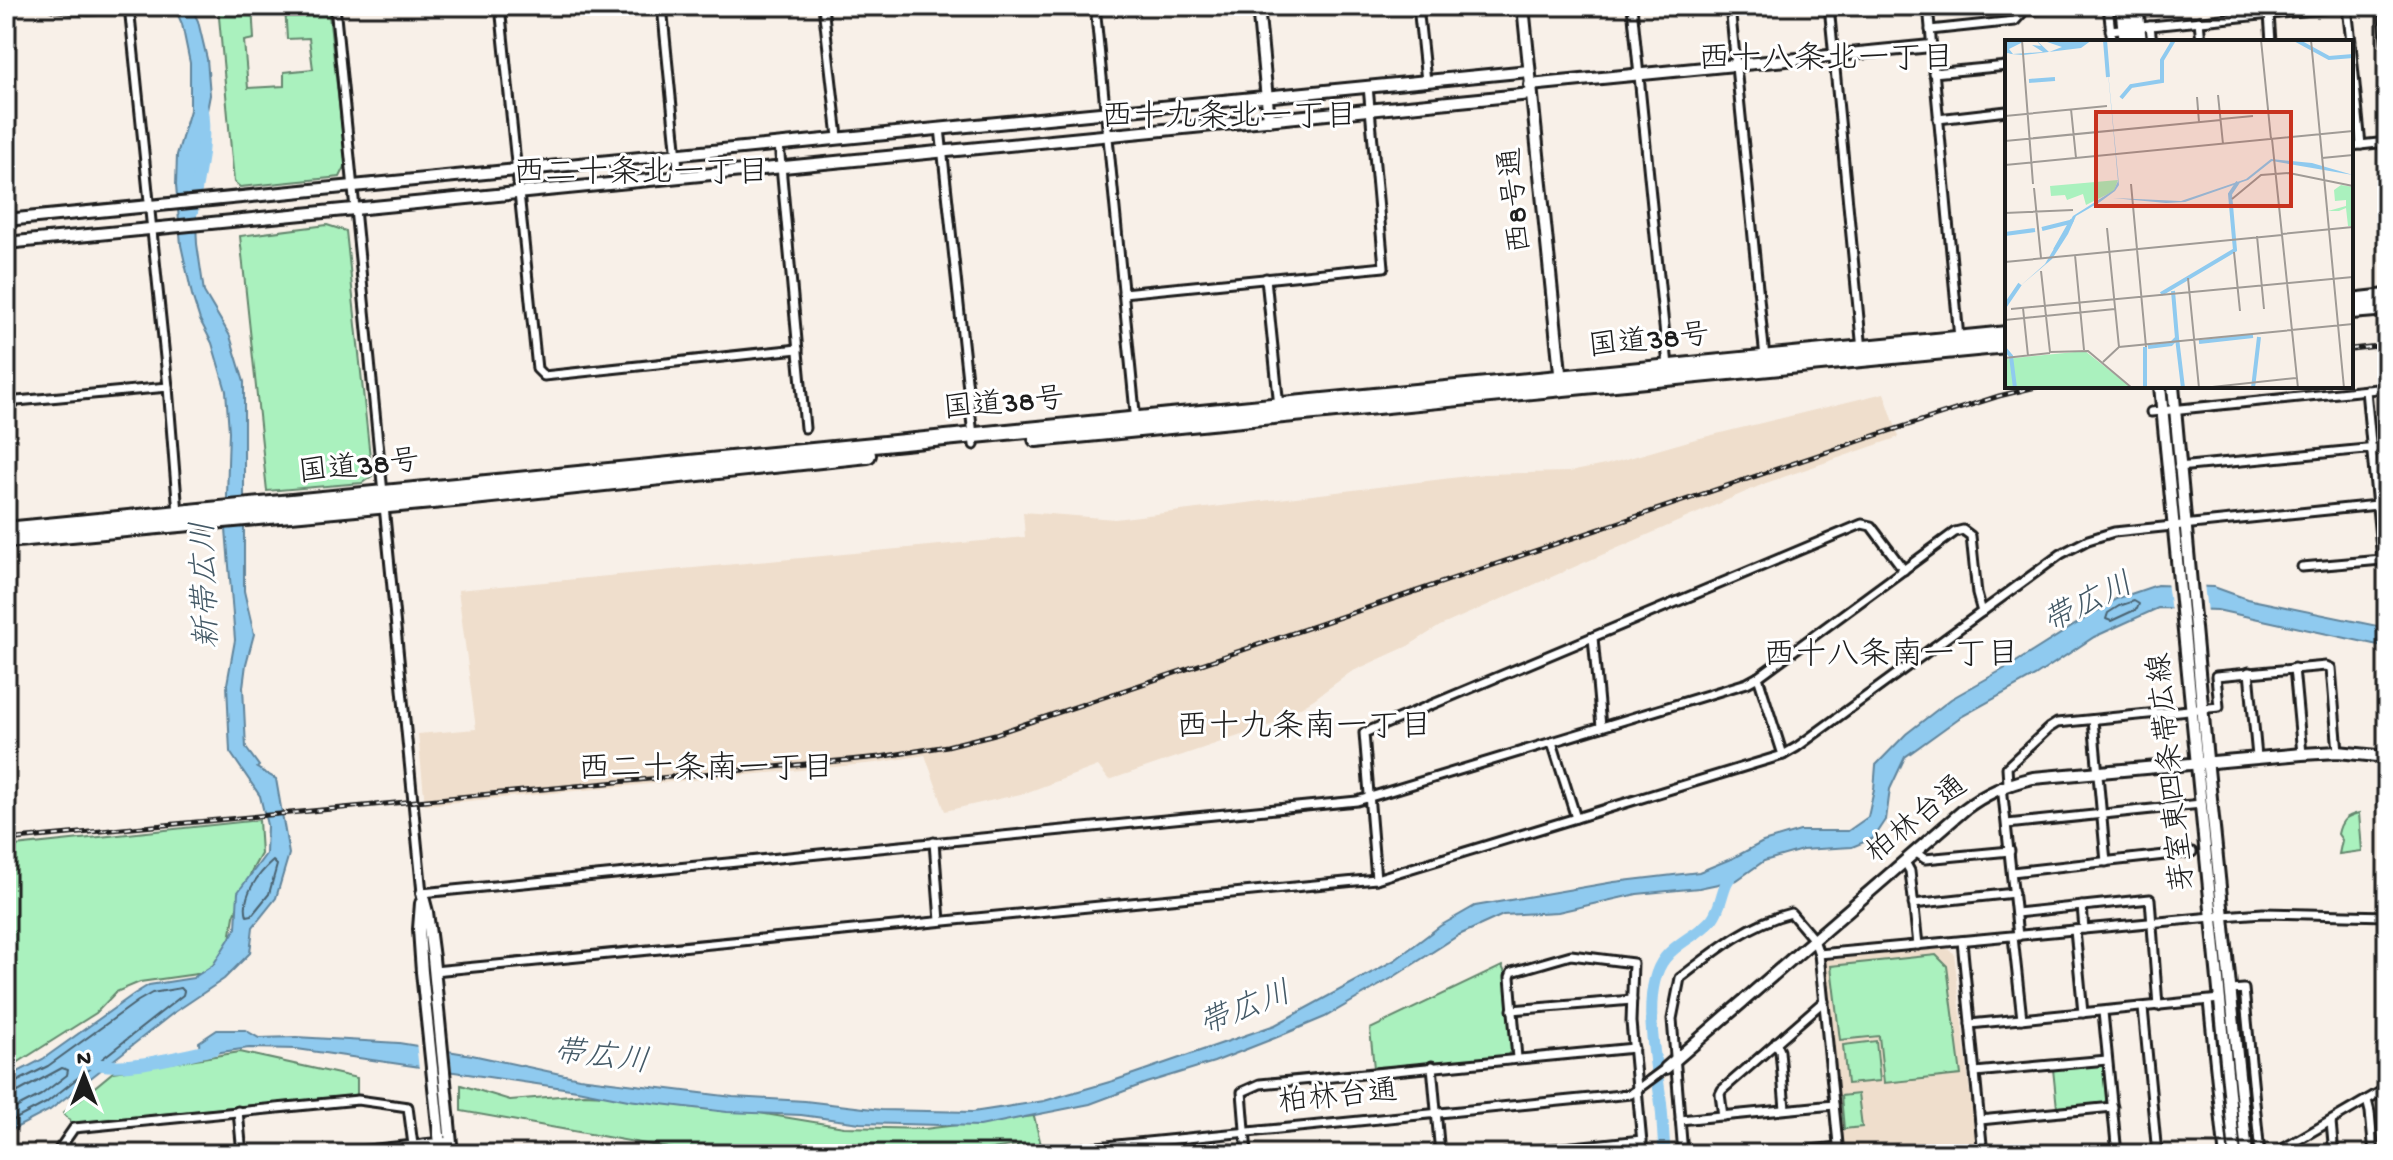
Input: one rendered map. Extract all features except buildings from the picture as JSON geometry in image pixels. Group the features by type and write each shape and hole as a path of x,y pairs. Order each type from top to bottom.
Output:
{"highway":[{"path":"2123,6 2131,33"},
{"path":"2131,33 2135,6"},
{"path":"2353,301 2387,297"},
{"path":"2353,311 2387,308"},
{"name":"国道38号","path":"6,540 258,510 1960,344 2005,334"},
{"name":"国道38号","path":"1960,344 2005,345"},
{"name":"国道38号","path":"6,530 185,518"}],"street":[{"path":"53,6 88,10 129,7 168,387 185,518"},
{"path":"335,6 422,893 427,912 441,1036 445,1080 444,1146"},
{"path":"500,6 537,369 544,376 798,349"},
{"path":"662,6 679,178"},
{"path":"823,6 838,137"},
{"path":"1095,6 1136,425"},
{"path":"1258,6 1269,120"},
{"path":"1418,6 1426,81"},
{"name":"西8号通","path":"1523,6 1561,384"},
{"path":"1632,6 1668,373"},
{"path":"1730,6 1765,363"},
{"path":"1829,6 1862,354"},
{"path":"1928,6 1960,344"},
{"path":"1930,30 2015,21 2025,8 2067,6"},
{"path":"2108,6 2131,33 2199,21 2350,6 2351,40"},
{"path":"2383,6 2387,52"},
{"path":"2269,14 2271,40"},
{"path":"2199,21 2201,40"},
{"path":"6,243 1269,120 1531,90 1639,74 1931,46"},
{"path":"2353,64 2361,145"},
{"path":"1933,73 2005,66"},
{"path":"6,220 1529,71"},
{"path":"1123,293 1384,267 1368,86"},
{"path":"1938,119 2005,111"},
{"path":"940,128 974,440"},
{"path":"2353,146 2387,142"},
{"path":"779,144 805,428"},
{"path":"1266,278 1279,411"},
{"path":"6,402 168,387"},
{"name":"芽室東四条帯広線","path":"2160,388 2156,411 2179,524 2197,637 2197,710"},
{"name":"芽室東四条帯広線","path":"2173,388 2180,467 2179,524"},
{"path":"2156,411 2387,388"},
{"path":"2302,567 2382,560 2366,390"},
{"path":"2168,468 2387,447"},
{"path":"422,972 1376,879 1783,755 2061,554 2088,540 2114,532 2179,524 2387,504"},
{"path":"1376,879 1364,733 1862,524 1871,526 1904,570"},
{"path":"422,893 1369,798 1747,683 1955,532 1963,530 1971,536 1982,612"},
{"name":"芽室東四条帯広線","path":"2183,556 2185,638 2197,710 2218,916 2214,1000 2224,1098 2235,1154"},
{"path":"1593,637 1601,727"},
{"path":"2022,1019 2005,785 2007,767 2049,728 2057,723 2219,707 2216,676 2326,666 2331,668 2338,752"},
{"path":"2294,668 2302,754"},
{"path":"2249,672 2257,757"},
{"path":"1758,677 1783,755"},
{"path":"2093,720 2106,862"},
{"path":"1552,742 1576,818"},
{"name":"柏林台通","path":"1045,1154 1631,1094 1671,1064 1979,798 2005,785 2033,778 2257,757 2338,752 2387,757"},
{"name":"芽室東四条帯広線","path":"2202,763 2201,804 2231,990 2247,1154"},
{"path":"2007,824 2201,804"},
{"path":"934,842 940,921"},
{"path":"1915,852 1925,859 2010,851"},
{"path":"2012,872 2192,852"},
{"path":"1905,862 1910,871 1918,945"},
{"path":"422,893 419,929 432,1078 444,1146 452,1154"},
{"path":"1913,904 2014,893"},
{"path":"2016,913 2150,899 2158,1006"},
{"path":"2082,906 2079,930 2083,1013"},
{"path":"1683,1154 1671,1064 1672,1019 1680,978 1721,947 1767,919 1791,913 1814,940 1819,954 1839,1151 1773,1154"},
{"path":"1819,954 2218,916 2263,913 2387,916"},
{"path":"1962,941 1983,1154"},
{"path":"1517,1058 1512,972 1571,955 1633,963 1634,1048 1643,1154"},
{"path":"2231,990 2244,989 2260,1154"},
{"path":"1512,1010 1632,1000"},
{"path":"1970,1024 2214,1000"},
{"path":"1723,1116 1722,1090 1824,1001"},
{"path":"2143,1008 2157,1154"},
{"path":"2103,1012 2117,1154"},
{"path":"1776,1042 1780,1051 1785,1109"},
{"path":"1247,1154 1242,1092 1260,1084 1634,1048"},
{"path":"1975,1072 2107,1060"},
{"path":"1432,1066 1440,1154"},
{"path":"2274,1154 2387,1088"},
{"path":"2224,1154 2224,1098 2242,1097"},
{"path":"56,1154 74,1128 358,1100 408,1107 413,1145"},
{"path":"2367,1100 2374,1154"},
{"path":"1680,1120 1834,1105"},
{"path":"1980,1120 2113,1107"},
{"path":"238,1111 242,1154"},
{"path":"2331,1122 2334,1154"},
{"path":"1504,1154 1583,1150 1642,1140"},
{"path":"2293,1144 2294,1154"},
{"path":"330,1154 400,1150 413,1145 444,1146"}],"shaded area":[{"path":"1884,393 1899,437 1766,483 1440,626 1408,646 1351,672 1271,725 1109,780 1098,766 1025,793 945,811 925,755 876,763 425,805 418,734 476,729 458,590 1025,537 1023,512 1115,519 1484,474 1569,472"},
{"path":"1945,948 1954,953 1977,1154 1843,1154 1825,960"}],"green space":[{"path":"218,6 252,6 254,39 244,41 248,88 284,86 284,72 313,69 309,38 287,39 285,6 328,6 346,165 340,177 240,187 234,182"},
{"path":"327,225 346,231 372,476 362,483 267,491 240,236"},
{"path":"2359,813 2362,851 2339,854 2341,825 2347,817"},
{"path":"259,820 261,854 234,916 229,946 218,971 140,982 116,992 96,1013 6,1070 6,847"},
{"path":"1936,955 1947,966 1961,1075 1884,1083 1879,1036 1840,1040 1831,966"},
{"path":"1502,966 1512,1049 1507,1056 1374,1068 1370,1029"},
{"path":"1876,1041 1880,1081 1847,1084 1843,1045"},
{"path":"240,1052 357,1078 357,1095 72,1123 63,1113 113,1072"},
{"path":"2104,1067 2107,1099 2104,1103 2057,1108 2053,1069"},
{"path":"461,1085 510,1100 584,1094 630,1096 710,1105 844,1127 924,1129 1034,1116 1041,1145 1021,1151 1017,1145 960,1154 717,1154 685,1151 461,1111"},
{"path":"1858,1094 1862,1127 1844,1129 1841,1096"}],"water":[{"path":"174,6 191,6 207,59 210,95 194,178 197,244 204,292 230,336 244,382 244,591 254,634 243,687 246,748 259,766 257,768 276,779 289,854 276,898 253,927 250,953 224,979 172,1014 50,1110 6,1133 6,1078 43,1059 149,985 193,978 213,965 236,928 238,892 266,854 267,825 260,796 230,752 227,684 235,640 226,529 229,431 226,391 212,343 192,295 181,245 177,155 190,110 190,63 182,24"},
{"path":"2157,585 2214,587 2247,599 2387,628 2387,647 2217,610 2158,608 2094,637 2035,676 1959,718 1905,757 1890,789 1886,820 1874,838 1852,847 1802,850 1764,861 1737,880 1699,888 1637,894 1558,912 1503,915 1459,935 1325,1017 1214,1062 1090,1104 980,1126 860,1123 628,1100 297,1049 249,1048 200,1055 199,1042 217,1030 245,1030 259,1038 399,1043 579,1078 733,1097 881,1110 973,1112 1044,1101 1113,1081 1275,1025 1395,960 1440,926 1475,906 1614,882 1699,872 1763,842 1800,831 1848,831 1868,817 1876,765 1906,734 1951,699 2116,599"}],"pier":[{"path":"2167,582 2204,583 2207,613 2171,612"},
{"path":"416,1042 450,1048 452,1075 419,1070"}],"waterway":[{"name":"新帯広川","path":"192,212 203,145 201,104"},
{"path":"1665,1154 1651,1008 1657,972 1676,947 1712,919 1727,881 1736,870"},
{"name":"帯広川","path":"90,1063 120,1066 214,1049"}],"railway":[{"path":"2353,349 2387,345"},
{"path":"6,840 880,757 947,746 995,734 1880,434 2032,388"}],"district":[{"name":"西十八条北一丁目","path":"1826,61"},
{"name":"西十九条北一丁目","path":"1229,119"},
{"name":"西二十条北一丁目","path":"641,175"},
{"name":"西十八条南一丁目","path":"1891,657"},
{"name":"西十九条南一丁目","path":"1304,729"},
{"name":"西二十条南一丁目","path":"706,771"}]}
